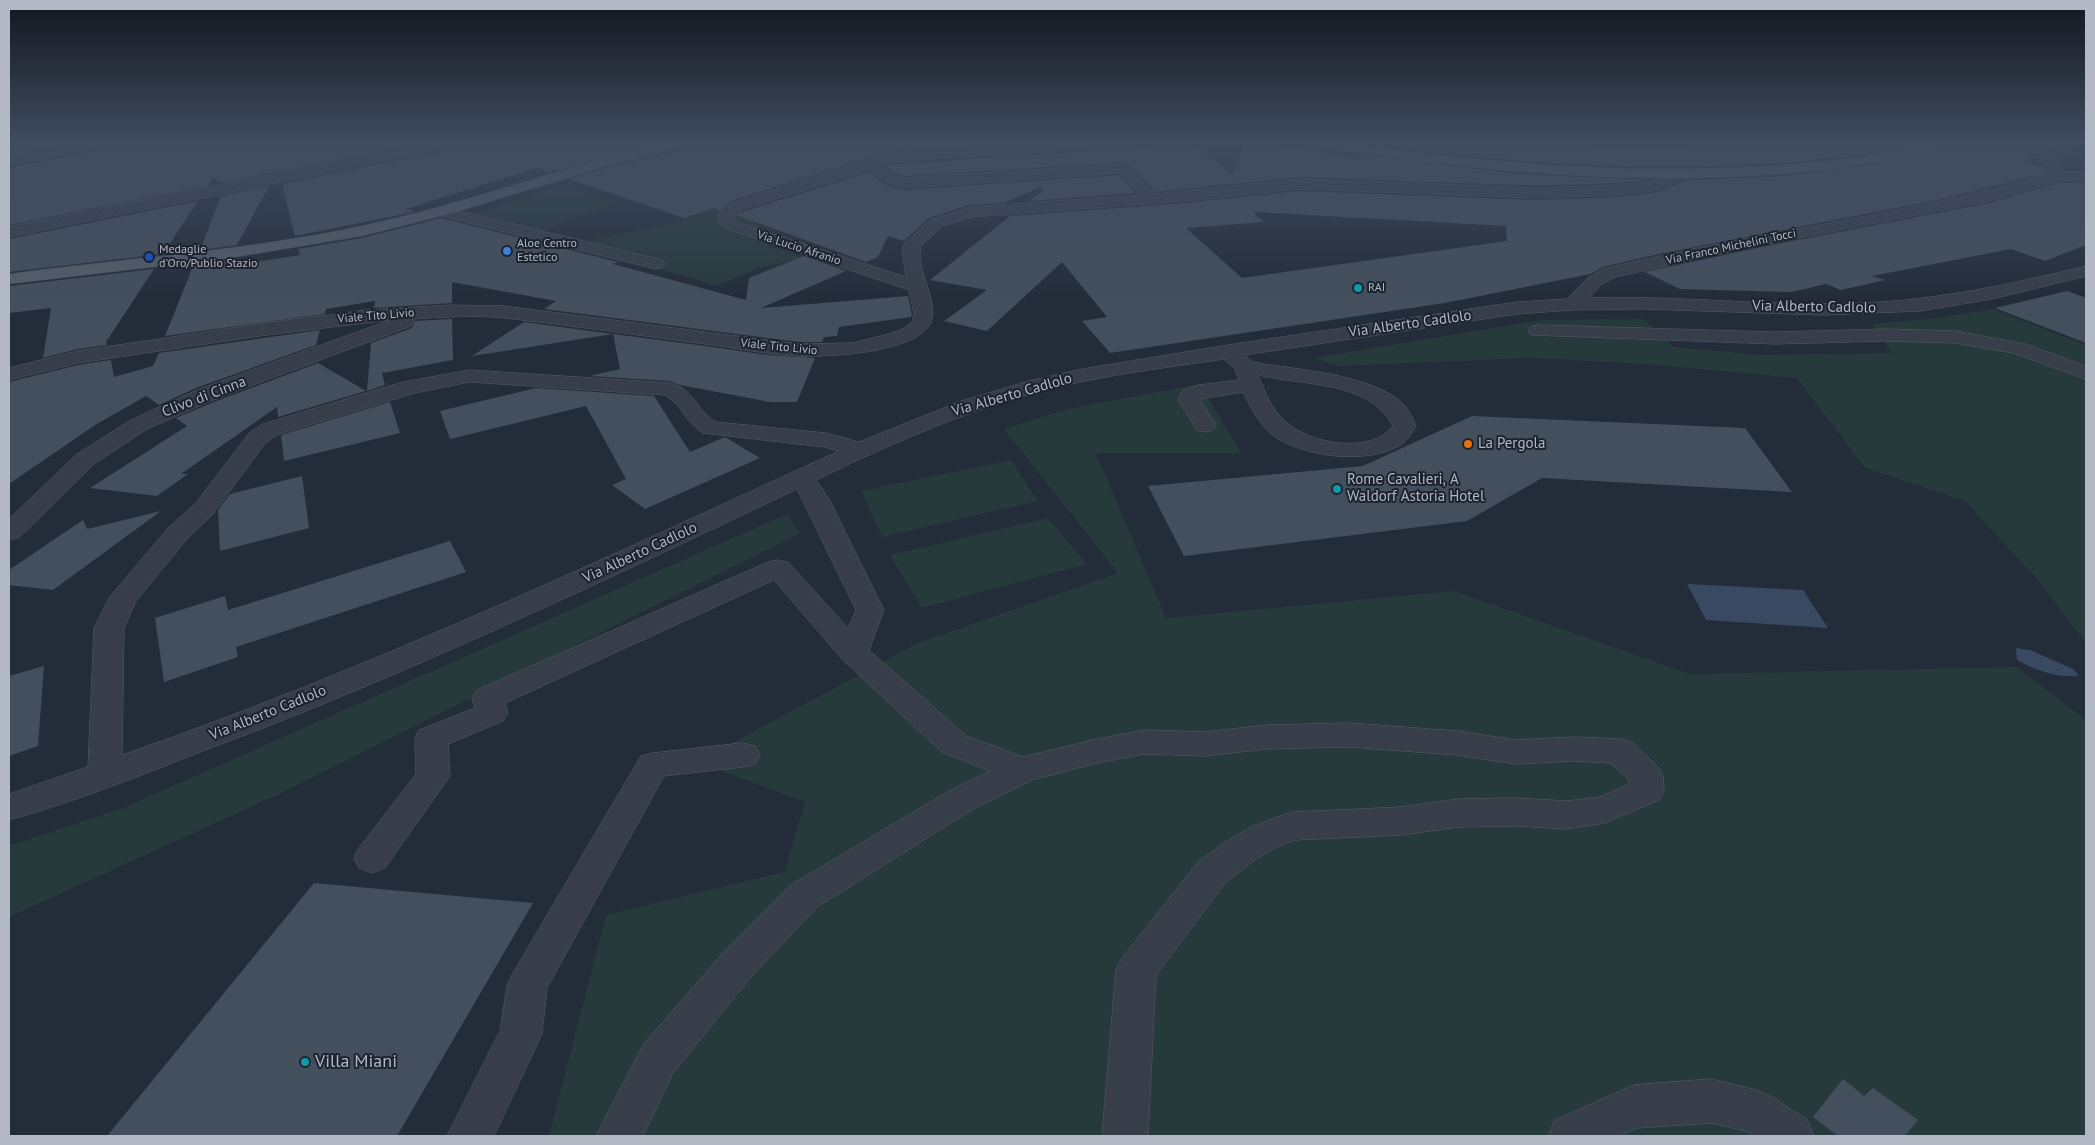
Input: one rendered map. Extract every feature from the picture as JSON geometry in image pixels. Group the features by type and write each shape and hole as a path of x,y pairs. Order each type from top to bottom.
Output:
{"main road":[{"path":"9,279 297,243 354,233 443,212 495,195"}],"street":[{"path":"9,232 191,195"},
{"name":"Via Lucio Afranio","path":"772,195 738,206 727,212 725,219 728,224 733,226 918,287"},
{"name":"Viale Tito Livio","path":"9,374 78,357 247,332 341,319 429,312 504,312 789,349 831,351 879,344 914,330 923,321 924,314 911,249 921,235 942,220 961,214 986,210 1177,195"},
{"name":"Via Franco Michelini Tocci","path":"1572,304 1595,280 1608,273 1767,239 1991,195"},
{"path":"443,212 656,264"},
{"name":"Via Alberto Cadlolo","path":"9,807 105,775 242,724 408,656 549,595 862,450 945,414 1021,390 1104,371 1241,367 1509,310 1572,304 1637,303 1840,309 1898,307 1969,296 2086,271"},
{"name":"Clivo di Cinna","path":"9,532 28,517 82,462 108,443 141,423 209,393 429,312"},
{"path":"1538,331 1775,338 1886,335 1955,337 2018,348 2086,373"},
{"path":"1205,424 1190,400 1191,395 1241,367 1365,391 1383,398 1394,407 1403,419 1405,426 1397,436 1370,448 1348,451 1301,442 1282,431 1272,422 1241,367"},
{"path":"105,775 109,628 123,598 178,533 204,509 258,437 271,429 411,387 470,376 670,389 679,392 698,421 710,428 826,440 862,450"},
{"path":"802,477 816,499 870,610 853,652"},
{"path":"372,858 434,776 431,738 492,713 488,698 778,568 853,652 954,744 1022,770"},
{"path":"619,1136 658,1059 736,966 804,896 961,800 1022,770 1093,752 1144,742 1205,744 1266,737 1349,735 1457,743 1516,752 1573,749 1620,751 1646,776 1647,791 1605,810 1567,815 1516,812 1458,813 1401,821 1293,826 1266,836 1243,849 1212,872 1136,970 1125,1136"},
{"path":"470,1136 521,1034 527,986 653,766 743,754"},
{"path":"1571,1136 1634,1107 1711,1101 1756,1112 1791,1136"}],"shaded area":[{"path":"530,195 593,195 616,203 542,231 474,214"},
{"path":"730,198 743,202 736,211 747,214 762,229 782,236 768,246 812,260 786,262 759,268 716,286 648,265 588,240 682,222 683,219 670,215"},
{"path":"1993,309 2086,345 2086,643 2035,577 1965,501 1865,468 1797,378 1645,364 1530,358 1338,366 1313,358 1540,320 1644,319 1674,347 1761,355 1892,353 1872,324 1937,318"},
{"path":"1200,384 1241,453 1096,453 1166,618 1454,591 1690,674 2017,667 2086,720 2086,1136 549,1136 606,915 784,872 805,802 697,762 918,643 1118,573 1004,429 1067,409"},
{"path":"1011,460 1038,501 882,537 861,491"},
{"path":"787,514 800,533 277,795 9,917 9,846 123,808"},
{"path":"1048,518 1087,564 922,608 890,555"}],"water":[{"path":"1687,584 1803,590 1828,628 1706,620"},
{"path":"2016,648 2030,650 2073,669 2079,676 2055,675 2032,667 2017,660"}],"building":[{"path":"9,195 160,195 9,225"},
{"path":"264,195 237,245 200,250 221,196"},
{"path":"285,195 449,195 406,209 415,211 295,236"},
{"path":"617,195 749,195 731,201 719,210 714,208 684,218"},
{"path":"795,195 1021,195 1004,203 969,205 929,218 904,241 888,236 878,257 866,262 736,215"},
{"path":"1036,195 1103,195 1029,201"},
{"path":"1257,195 1417,195 1538,200 1631,195 1956,195 1658,254 1603,267 1590,274 1445,303 1110,353 1082,321 1107,317 1062,262 987,331 944,321 987,290 930,280 1010,216 1184,203","holes":["1253,212 1506,226 1507,241 1242,278 1186,228 1264,222"]},
{"path":"2015,195 2086,195 2086,245 2045,261 2011,249 1872,276 1885,280 1841,290 1826,284 1791,292 1680,289 1645,272 1767,246 1989,203"},
{"path":"198,201 163,254 9,272 9,239"},
{"path":"441,218 618,262 613,264 746,300 749,278 804,256 846,271 761,308 908,296 912,314 911,317 839,327 837,336 824,337 822,342 799,342 544,309 556,301 452,282 452,303 374,308 375,301 326,309 325,314 165,336 194,264 229,260 226,267 300,255 298,249 362,238"},
{"path":"154,269 106,342 107,345 78,349 43,358 51,308 9,313 9,286"},
{"path":"2067,291 2086,298 2086,343 1995,308"},
{"path":"452,319 453,360 382,373 385,385 367,391 371,343 412,328 415,321"},
{"path":"524,322 713,347 767,355 815,358 797,402 770,402 680,385 670,381 589,376 620,369 613,334 472,356"},
{"path":"320,330 316,345 196,388 159,405 146,396 95,425 9,484 9,382 78,365 111,360 114,377 153,366 159,353"},
{"path":"318,363 366,391 278,417 277,407 181,474 188,474 157,496 90,488 187,426 176,418"},
{"path":"536,388 654,396 690,452 725,437 760,458 645,509 612,485 626,479 586,406 450,439 440,411"},
{"path":"390,402 400,433 284,461 281,435"},
{"name":"Rome Cavalieri, A Waldorf Astoria Hotel","path":"1472,416 1745,428 1792,492 1542,478 1467,521 1184,556 1148,486 1363,466"},
{"path":"302,476 309,528 220,551 218,510 230,494"},
{"path":"161,511 53,590 9,585 9,570 83,520 87,529"},
{"path":"450,541 466,572 236,647 238,657 164,682 155,618 225,596 228,610"},
{"path":"44,666 38,746 9,756 9,676"},
{"name":"Villa Miani","path":"314,883 533,903 397,1136 107,1136"},
{"path":"1843,1079 1864,1096 1873,1088 1918,1120 1905,1136 1838,1136 1813,1117"}],"place":[{"name":"Aloe Centro Estetico","path":"507,251"},
{"name":"Medaglie d'Oro/Publio Stazio","path":"149,257"},
{"name":"RAI","path":"1358,288"},
{"name":"La Pergola","path":"1468,444"},
{"name":"Rome Cavalieri, A Waldorf Astoria Hotel","path":"1337,489"},
{"name":"Villa Miani","path":"305,1062"}]}
